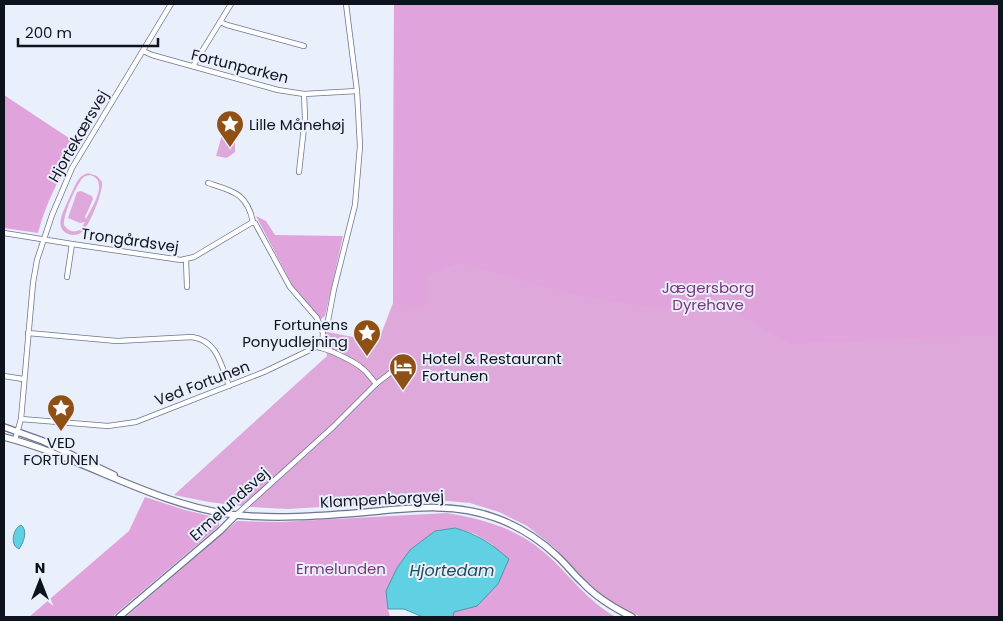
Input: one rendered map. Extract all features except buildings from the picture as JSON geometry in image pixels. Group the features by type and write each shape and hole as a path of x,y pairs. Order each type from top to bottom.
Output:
{"street":[{"name":"Hjortekærsvej","path":"15,440 21,419 28,332 37,260 60,191 171,4"},
{"path":"193,66 231,4"},
{"path":"322,330 327,326 354,205 361,138 346,4"},
{"path":"220,22 304,46"},
{"name":"Fortunparken","path":"143,51 278,90 304,94 357,91"},
{"name":"Fortunparken","path":"299,172 305,118 304,94"},
{"path":"208,182 238,194 251,215 253,222 257,224 290,287 317,318 322,330 322,348 364,369 376,384 394,370"},
{"name":"Trongårdsvej","path":"4,233 174,260 194,257 212,244 253,222"},
{"name":"Trongårdsvej","path":"67,277 72,244"},
{"name":"Trongårdsvej","path":"186,259 186,288"},
{"path":"28,332 117,341 200,338 210,344 216,352 229,386"},
{"name":"Ved Fortunen","path":"21,419 121,426 136,422 264,372 310,349 322,348"},
{"path":"4,376 24,380"},
{"name":"Ermelundsvej","path":"119,617 220,531 376,384"},
{"name":"Klampenborgvej","path":"4,427 64,450 134,485"},
{"name":"Klampenborgvej","path":"4,437 169,499 204,510 236,515 294,517 442,507 477,512 514,526 531,536 557,556 583,584 602,600 632,617"}],"green space":[{"name":"Jægersborg Dyrehave","path":"394,4 999,4 999,617 642,617 619,608 593,588 555,548 527,526 499,512 470,503 437,500 288,509 249,507 174,495 327,356 323,331 378,342 393,303"},
{"path":"394,4 999,4 999,335 790,344 741,316 730,286 702,305 651,308 573,295 458,263 427,276 424,310 393,303"},
{"path":"4,95 78,144 50,198 38,233 4,228"},
{"path":"222,135 230,137 235,143 235,152 227,158 216,156"},
{"path":"88,173 97,176 102,182 102,187 92,216 85,228 79,234 70,235 63,231 61,227 62,216 77,182 84,174","holes":["90,175 96,178 99,183 98,195 86,219 85,217 93,199 92,196 81,191 77,192 68,218 80,223 85,222 80,230 69,230 64,225 64,221 75,191 84,177"]},
{"path":"256,216 266,221 275,235 343,236 325,316 321,319 296,292"},
{"path":"145,497 214,517 219,521 219,526 112,617 29,617 129,531"},
{"name":"Ermelunden","path":"447,513 499,526 523,537 554,561 596,603 616,617 453,617 453,612 493,545 475,534 455,528 435,531 410,550 397,568 388,609 390,617 126,617 237,521 280,522"}],"water":[{"path":"21,525 24,530 24,536 19,549 15,546 13,538 15,531"},
{"name":"Hjortedam","path":"455,528 484,540 509,559 498,584 477,606 454,612 453,617 423,617 404,609 388,609 386,591 397,568 410,550 435,531"}],"place":[{"name":"Lille Månehøj","path":"230,148"},
{"name":"Fortunens Ponyudlejning","path":"367,357"},
{"name":"Hotel & Restaurant Fortunen","path":"403,391"},
{"name":"VED FORTUNEN","path":"61,432"}]}
